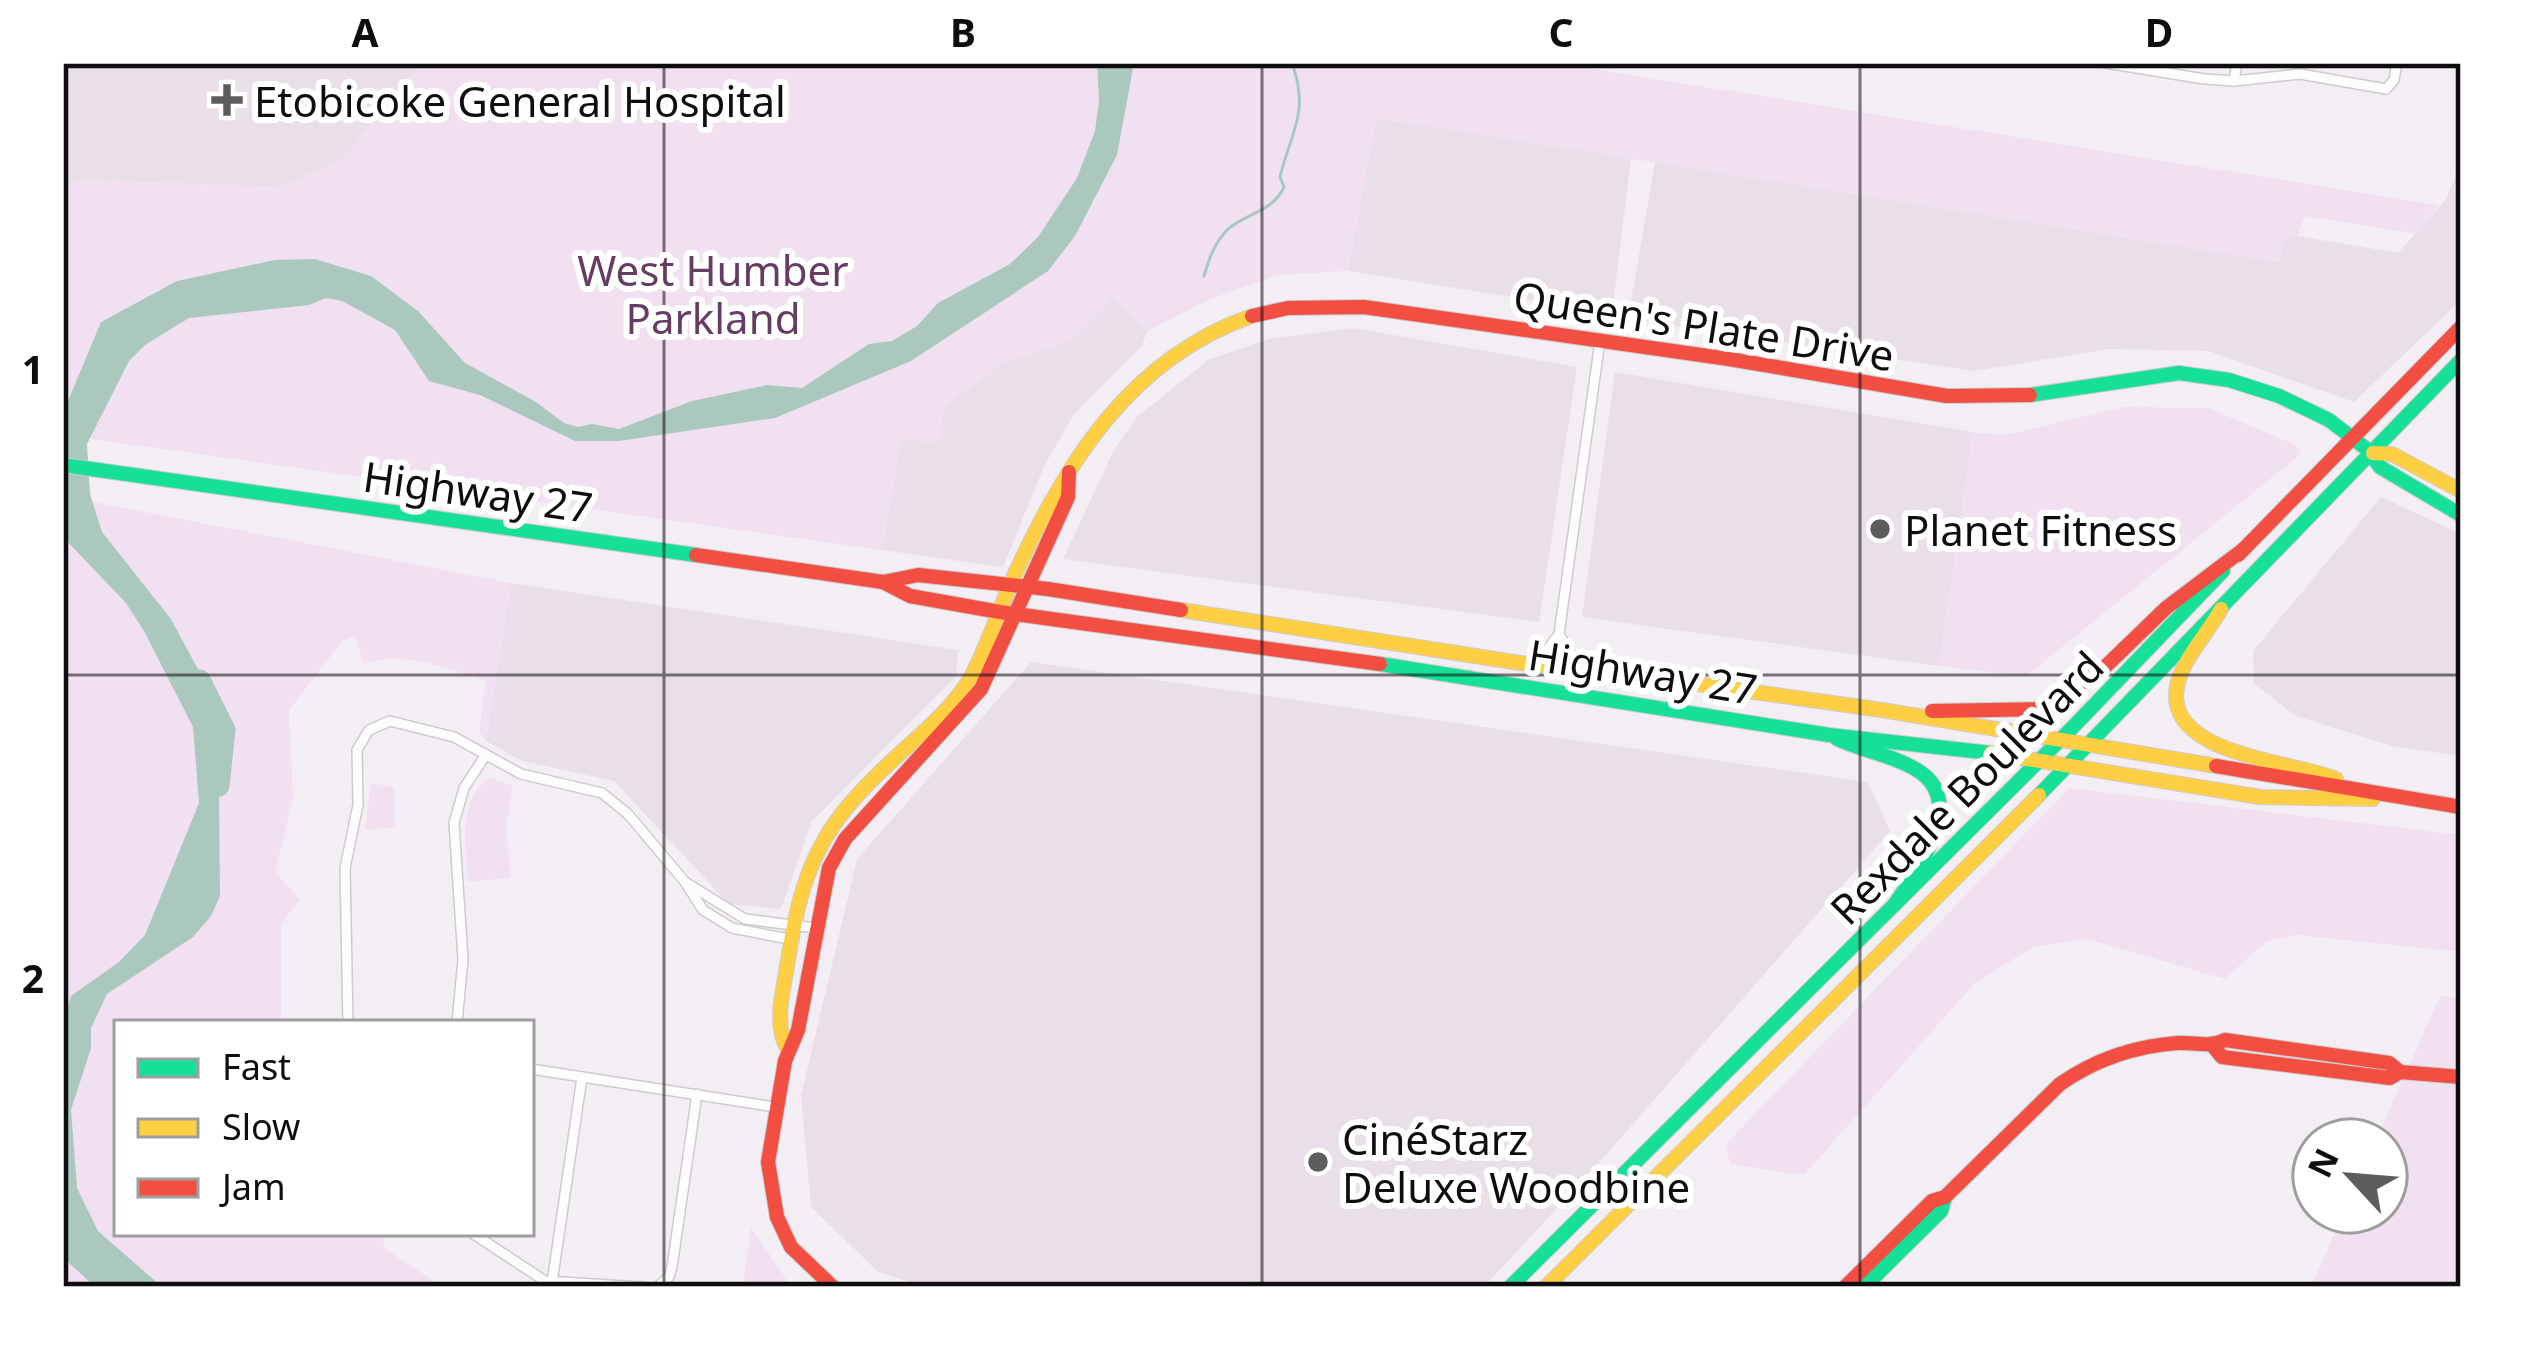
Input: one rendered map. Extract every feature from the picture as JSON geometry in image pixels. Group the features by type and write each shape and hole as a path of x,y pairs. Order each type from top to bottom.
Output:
{"main road":[{"name":"Queen's Plate Drive","path":"788,1048 778,1030 807,870 821,840 842,812 954,701 970,678 1053,493 1112,406 1154,366 1215,330 1258,314 1293,307 1372,307 1953,397 2023,395 2167,374 2204,374 2266,391 2353,436 2374,453 2380,467 2461,515"},
{"name":"Rexdale Boulevard","path":"1510,1287 2060,740 2461,327"},
{"name":"Rexdale Boulevard","path":"1546,1287 2089,744 2461,360"},
{"name":"Queen's Plate Drive","path":"2374,453 2392,454 2461,491"},
{"name":"Highway 27","path":"63,465 883,582 918,575 1012,584 1520,663 1606,670 1882,710 2461,807"},
{"name":"Queen's Plate Drive","path":"833,1287 791,1247 777,1217 768,1162 775,1107 788,1048 798,1030 829,868 845,839 981,689 1068,497 1069,472"},
{"path":"1882,710 2042,709 2104,667 2166,608 2244,549"},
{"name":"Highway 27","path":"883,582 910,596 1000,612 1438,672 1828,735 2069,764 2260,797 2396,798"},
{"path":"2221,609 2177,686 2178,710 2191,730 2223,748 2310,768 2356,788"},
{"path":"1828,735 1928,776 1937,795 1938,825 1895,904"},
{"path":"890,766 903,778"},
{"path":"1845,1287 1932,1201 1945,1198 2060,1084 2103,1057 2159,1043 2213,1046 2222,1057 2390,1078 2401,1072 2461,1077"},
{"path":"1864,1287 1942,1211 1945,1198"}],"street":[{"path":"2106,63 2234,81 2300,74 2386,89 2394,80 2397,63"},
{"path":"2234,81 2237,63"},
{"path":"1520,663 1544,654 1559,634 1600,341"},
{"path":"1559,634 1571,654 1606,670"},
{"path":"348,1020 345,868 358,805 356,759 360,742 376,725 396,721 454,737 521,775 602,793 628,814 685,882 732,914 795,933 816,928"},
{"path":"457,1020 463,958 454,824 464,788 485,756"},
{"path":"534,1069 775,1107"},
{"path":"552,1283 582,1077"},
{"path":"657,1287 672,1268 697,1094"},
{"path":"476,1236 552,1283 641,1287"}],"shaded area":[{"name":"Etobicoke General Hospital","path":"63,63 421,63 341,161 280,187 85,180 63,187"},
{"path":"1097,63 1134,63 1117,155 1075,236 1048,271 911,361 775,418 619,441 575,441 480,395 429,381 395,330 342,301 326,298 309,305 189,318 145,345 129,361 87,444 90,494 102,532 171,619 208,688 223,764 220,896 193,937 107,994 91,1028 91,1048 71,1110 77,1188 98,1231 162,1287 95,1287 63,1253 63,1024 71,996 119,962 145,935 199,803 193,727 144,631 126,603 63,537 63,413 101,322 177,281 275,260 315,259 371,276 418,311 465,363 578,427 592,424 619,429 692,401 767,385 802,388 869,344 892,341 917,326 938,303 1010,264 1038,237 1077,178 1095,131"},
{"path":"1376,118 1631,158 1612,313 1348,271"},
{"path":"1655,162 2279,262 2284,237 2398,253 2446,199 2461,163 2461,300 2354,402 2208,351 2109,349 1974,371 1628,319"},
{"path":"1114,296 1147,331 1142,346 1075,413 1045,464 1003,567 882,550 901,438 1003,363 1072,340"},
{"path":"1353,328 1577,367 1539,622 1063,559 1114,450 1137,417 1208,360 1269,339"},
{"path":"1615,372 1973,432 1939,666 1582,617"},
{"path":"2381,497 2461,534 2461,756 2392,746 2296,716 2254,684 2253,651"},
{"path":"511,583 958,650 956,676 812,821 781,909 729,904 614,781 522,761 486,741"},
{"path":"1031,662 1868,782 1890,831 1484,1287 924,1287 877,1271 811,1207 801,1096 857,859"}],"green space":[{"name":"West Humber Parkland","path":"421,63 1556,63 2438,205 2418,234 2304,216 2298,236 2284,238 2279,262 1376,118 1348,271 1277,275 1210,299 1147,331 1113,297 1072,340 1003,363 945,406 938,444 901,438 882,550 63,435 63,187 85,180 280,187 341,161"},
{"path":"2124,407 2208,408 2296,445 2301,454 2026,676 1939,666 1973,432 2005,435"},
{"path":"63,496 511,583 486,741 479,732 486,681 409,660 363,664 355,636 343,640 289,710 293,798 275,872 300,900 281,924 281,1020 114,1020 114,1236 383,1236 384,1248 443,1287 63,1287"},
{"path":"488,778 513,785 506,828 511,878 468,882 468,812"},
{"path":"371,783 394,787 395,827 365,830"},
{"path":"2069,788 2461,835 2461,952 2298,935 2267,941 2225,979 2087,939 2033,947 1975,983 1804,1175 1730,1164 1726,1144"},
{"path":"2440,996 2461,998 2461,1287 2311,1287 2333,1236 2410,1236 2410,1116 2387,1116"},
{"path":"751,1227 790,1285 792,1287 743,1287"}],"waterway":[{"path":"1204,276 1227,230 1273,202 1284,187 1280,177 1299,109 1292,63"},
{"path":"200,680 225,730 219,786"}],"traffic: fast":[{"path":"2039,795 2461,360"},
{"path":"2030,395 2179,373 2229,380 2279,396 2329,420 2368,450 2380,467 2461,515"},
{"path":"63,465 696,555"},
{"path":"1510,1287 2073,727 2223,571"},
{"path":"1380,664 1829,735 1991,753"},
{"path":"1837,739 1917,770 1932,783 1939,799 1934,836 1895,904"},
{"path":"1864,1287 1941,1211 1945,1197"}],"traffic: slow":[{"path":"787,1048 780,1016 794,926 810,870 834,824 964,688 1034,534 1106,420 1171,359 1252,316"},
{"path":"2373,453 2392,454 2461,491"},
{"path":"2221,609 2178,682 2177,706 2188,725 2233,751 2336,779"},
{"path":"1181,610 1520,663 1882,710 2216,766"},
{"path":"1991,753 2260,797 2373,799"},
{"path":"1546,1287 2039,795"}],"traffic: jam":[{"path":"1252,316 1288,308 1364,307 1729,359 1947,396 2030,395"},
{"path":"2238,555 2461,327"},
{"path":"833,1287 791,1247 777,1217 768,1162 785,1061 798,1030 829,868 845,839 981,689 1068,497 1069,472"},
{"path":"1932,711 2042,709 2105,667 2166,608 2244,549"},
{"path":"696,555 883,582 918,575 1048,589 1181,610"},
{"path":"883,582 910,596 1000,612 1380,664"},
{"path":"2216,766 2461,807"},
{"path":"1845,1287 2060,1084 2116,1055 2146,1047 2225,1040 2389,1063 2400,1072"},
{"path":"2213,1046 2222,1057 2390,1078 2400,1072 2461,1077"}],"place":[{"name":"Etobicoke General Hospital","path":"227,100"},
{"name":"Planet Fitness","path":"1880,529"},
{"name":"CinéStarz Deluxe Woodbine","path":"1318,1162"}]}
